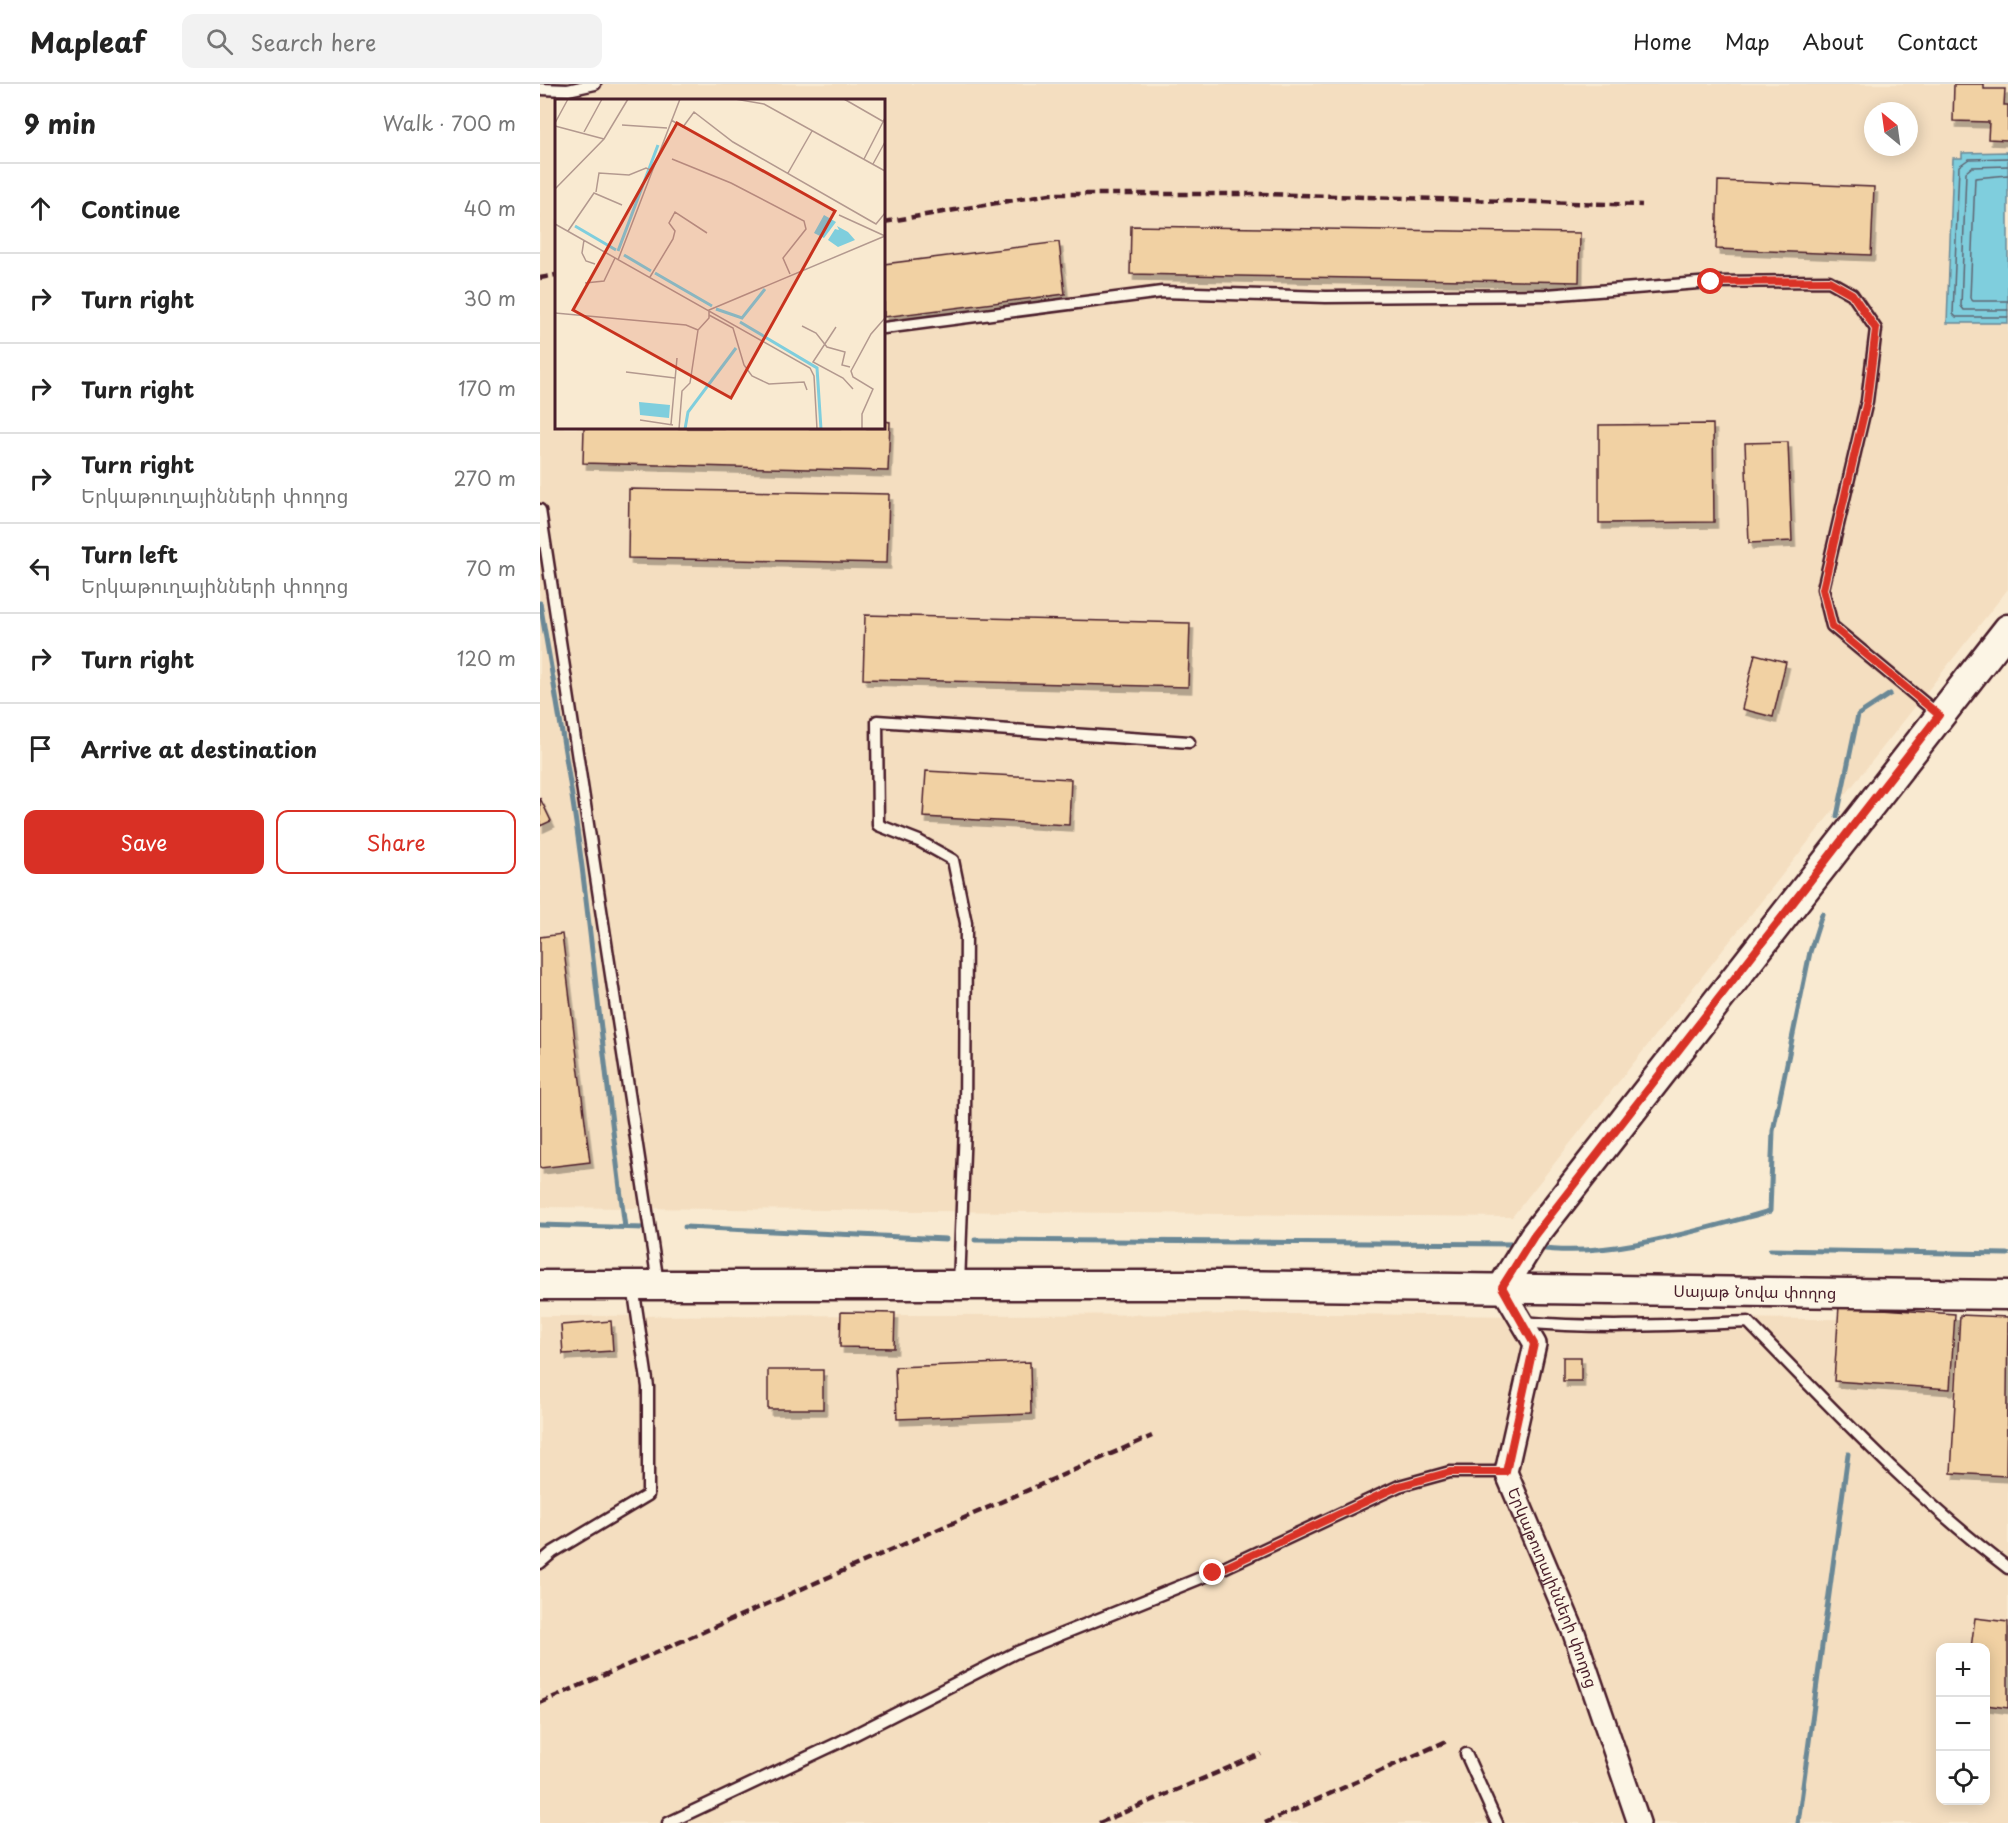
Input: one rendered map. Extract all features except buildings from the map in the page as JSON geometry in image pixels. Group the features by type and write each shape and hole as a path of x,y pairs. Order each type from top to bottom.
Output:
{"main road":[{"path":"1502,1287 1534,1236 2008,629"},
{"name":"Սայաթ Նովա փողոց","path":"540,1285 1502,1287 2008,1295"}],"street":[{"name":"Երկաթուղայինների փողոց","path":"1502,1287 1534,1344 1506,1472 1574,1633 1639,1823"}],"lane":[{"path":"540,89 568,90 595,84"},
{"path":"885,328 1162,292 1326,297 1547,295 1711,282 1829,281 1852,294 1876,329 1867,401 1823,589 1832,626 1939,715"},
{"path":"540,510 646,1286 648,1387 648,1495 553,1552 540,1563"},
{"path":"959,1286 965,1126 966,923 953,860 919,842 878,825 878,720 1189,741"},
{"path":"1522,1322 1561,1326 1748,1322 1882,1457 1972,1541 2008,1568"},
{"path":"668,1823 838,1743 1015,1653 1213,1573 1399,1486 1450,1472 1506,1472"},
{"path":"1466,1754 1497,1823"}],"shaded area":[{"path":"540,84 2008,84 2008,589 1512,1217 540,1207"},
{"path":"1331,1314 2008,1321 2008,1823 540,1823 540,1316"}],"water":[{"path":"2008,152 2008,323 1947,323 1953,158 1962,158 1962,153"}],"waterway":[{"path":"540,603 578,834 625,1227"},
{"path":"1837,816 1858,715 1890,694"},
{"path":"1538,1248 1565,1250 1624,1246 1685,1234 1770,1211 1773,1131 1810,952 1822,914"},
{"path":"540,1225 644,1228"},
{"path":"685,1227 946,1239"},
{"path":"975,1240 1517,1244"},
{"path":"1770,1250 2008,1254"},
{"path":"1798,1823 1848,1454"}],"railway":[{"path":"885,222 1050,194 1264,194 1642,205"},
{"path":"540,278 555,275"},
{"path":"540,1703 1152,1436"},
{"path":"1265,1823 1449,1740"},
{"path":"1099,1823 1261,1754"}],"route":[{"path":"1213,1573 1399,1486 1450,1472 1506,1472 1534,1344 1502,1287 1534,1236 1939,715 1869,660 1832,626 1823,589 1867,401 1876,329 1852,294 1829,281 1711,282"}]}
